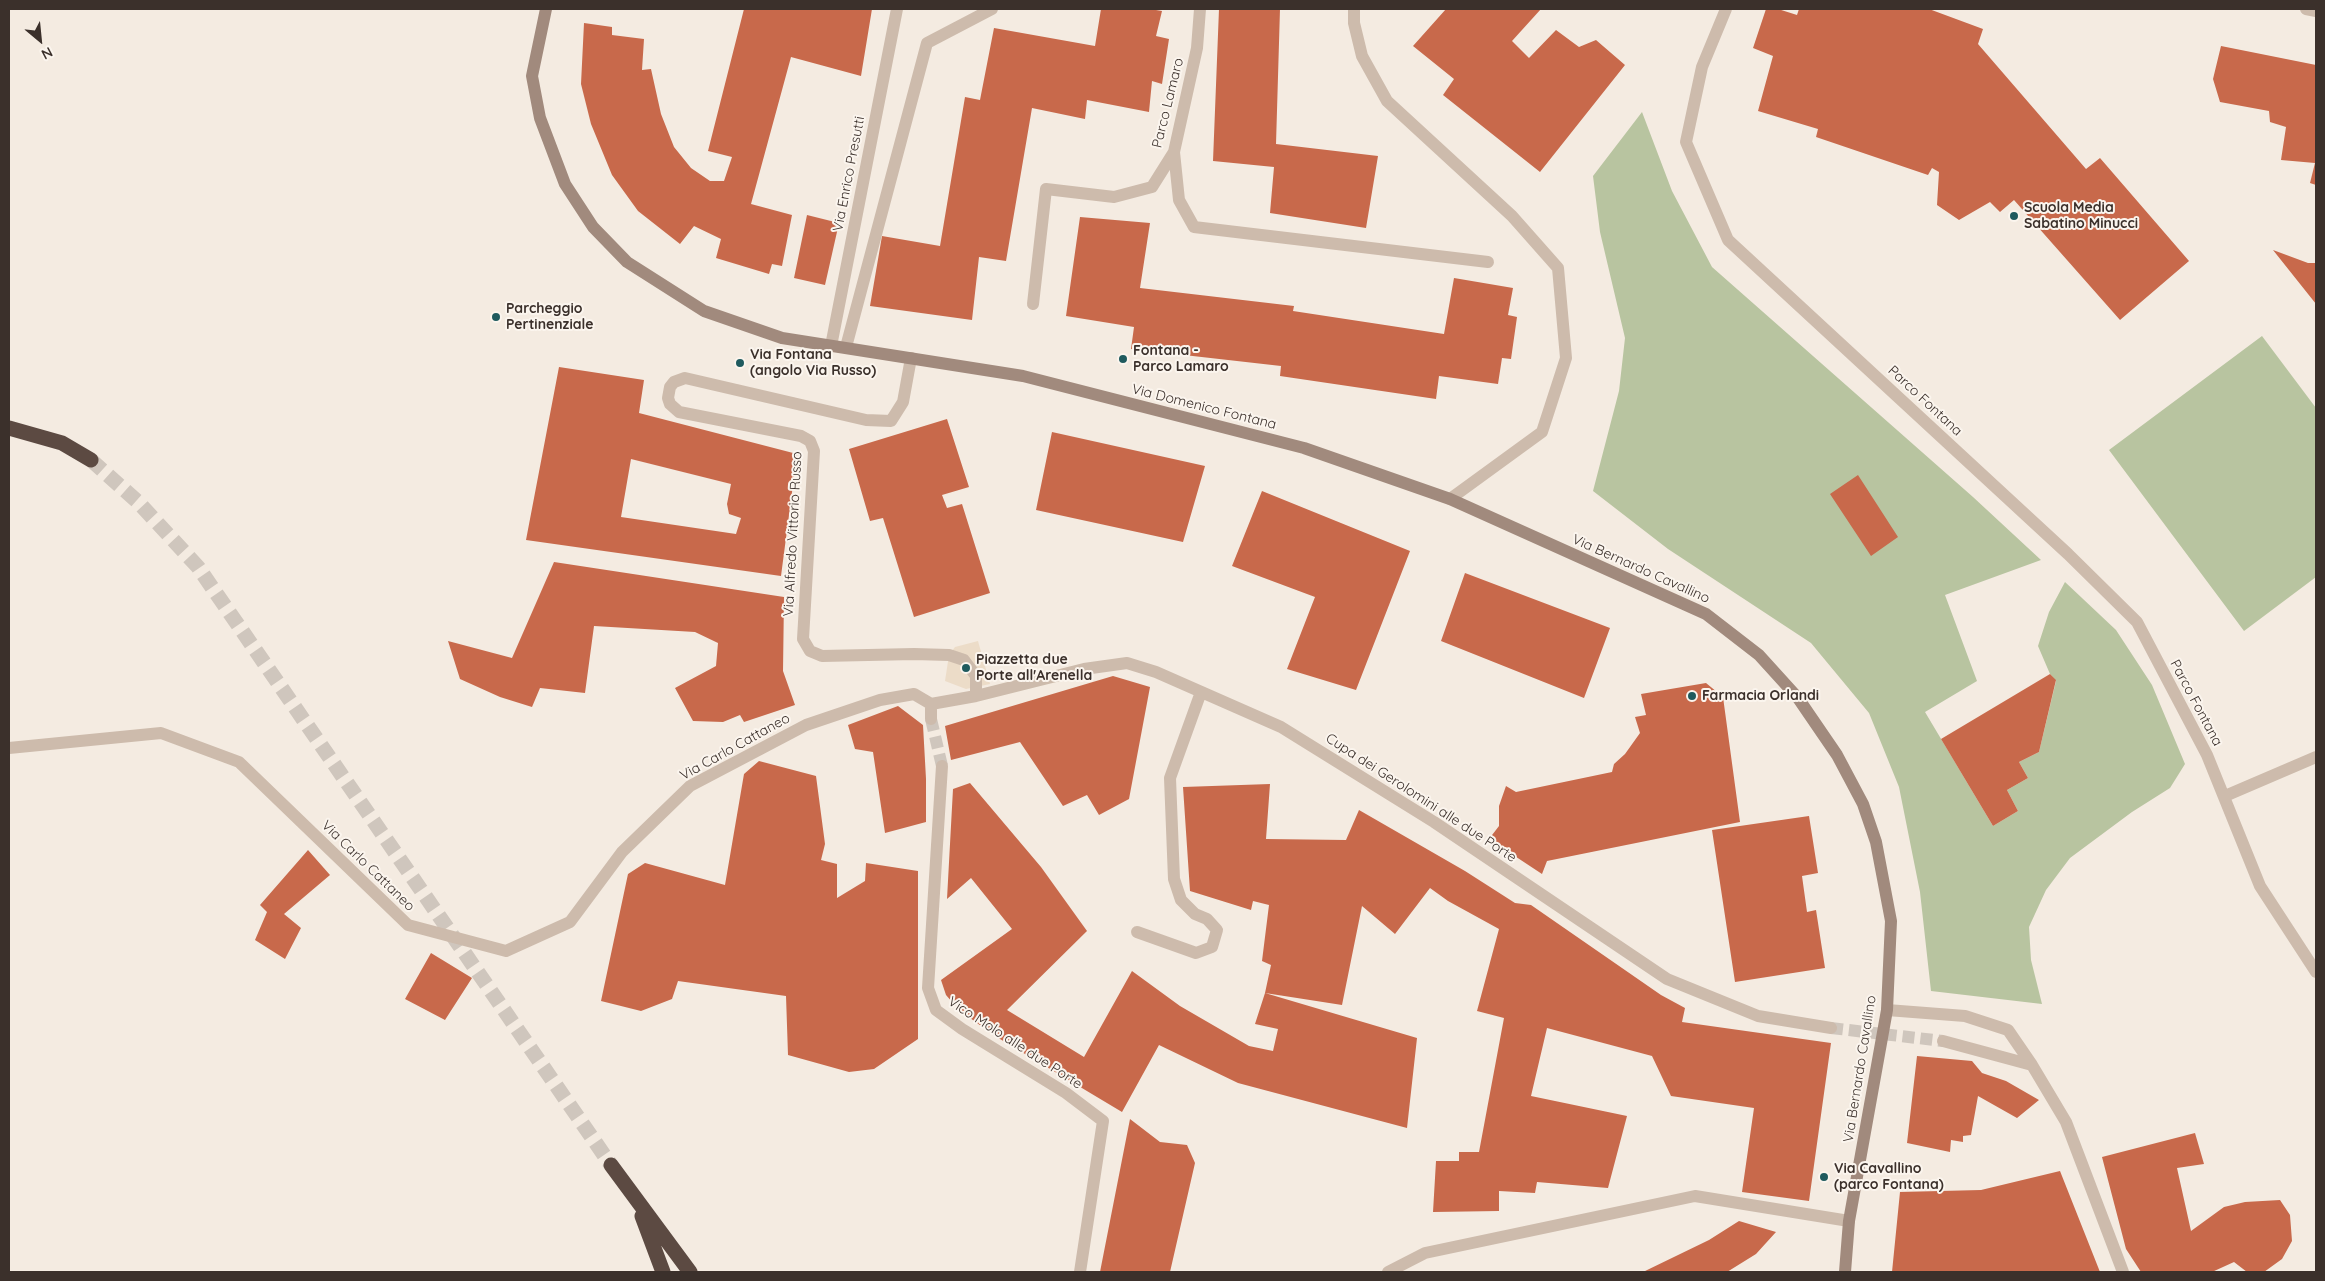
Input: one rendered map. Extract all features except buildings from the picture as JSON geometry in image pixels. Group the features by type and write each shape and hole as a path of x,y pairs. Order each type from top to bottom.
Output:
{"highway":[{"path":"9,428 62,443 91,460"},
{"path":"611,1165 690,1272"},
{"path":"636,1201 663,1272"}],"main road":[{"name":"Via Domenico Fontana","path":"546,9 532,76 540,118 566,184 593,227 627,262 704,311 782,338 1023,376 1304,448 1450,499"},
{"name":"Via Bernardo Cavallino","path":"1450,499 1706,614 1759,655 1798,698 1837,755 1864,804 1876,842 1891,921 1886,1010 1849,1221 1845,1272"}],"street":[{"name":"Via Enrico Presutti","path":"831,346 897,9"},
{"path":"846,347 927,43 992,9"},
{"name":"Parco Lamaro","path":"1033,304 1046,189 1114,197 1152,186 1174,152 1197,48 1200,9"},
{"path":"1354,9 1354,23 1362,56 1387,101 1512,216 1558,268 1566,358 1542,432 1450,499"},
{"name":"Parco Fontana","path":"1726,9 1702,67 1686,142 1728,240 2068,554 2137,622 2207,755 2260,886 2316,972"},
{"path":"2306,9 2316,11"},
{"path":"1174,152 1180,200 1194,227 1488,262"},
{"name":"Via Alfredo Vittorio Russo","path":"911,358 904,402 891,421 866,420 685,378 674,382 670,386 668,398 670,404 679,412 801,436 810,441 814,451 803,639 810,651 822,656 949,655 964,660 976,676 976,696"},
{"name":"Cupa dei Gerolomini alle due Porte","path":"976,696 1084,669 1127,663 1156,672 1281,727 1434,822 1667,980 1758,1016 1831,1028"},
{"path":"1137,932 1196,953 1212,946 1217,930 1207,919 1195,914 1181,900 1174,879 1170,778 1201,692"},
{"name":"Via Carlo Cattaneo","path":"9,748 161,733 239,762 408,925 506,951 570,922 622,852 690,786 806,725 861,706 880,700 914,694 931,704"},
{"path":"931,719 931,704 976,696"},
{"path":"2224,796 2316,757"},
{"name":"Vico Molo alle due Porte","path":"942,766 928,988 936,1010 962,1030 1066,1092 1103,1121 1080,1272"},
{"path":"1886,1010 1965,1016 2008,1030 2032,1064 2066,1122 2123,1272"},
{"path":"1943,1041 2032,1064"},
{"path":"1388,1272 1425,1253 1695,1196 1849,1221"}],"green space":[{"path":"1642,112 1672,191 1712,267 1973,497 2041,560 1945,595 1977,681 1925,712 1993,826 2018,811 2007,790 2028,778 2019,762 2039,752 2056,681 2050,674 2038,646 2049,612 2065,582 2116,630 2152,685 2185,764 2170,788 2132,812 2070,858 2046,890 2029,927 2031,960 2042,1004 1931,991 1920,892 1899,787 1869,713 1811,643 1668,549 1593,491 1619,391 1625,338 1600,232 1593,176"},
{"path":"2262,336 2316,408 2316,577 2244,631 2109,450"}],"shaded area":[{"name":"Piazzetta due Porte all'Arenella","path":"978,641 990,684 966,689 945,681 949,655 955,647"}],"tunnel":[{"path":"91,460 139,503 198,567 611,1165"},
{"path":"931,719 942,766"},
{"path":"1831,1028 1943,1041"}],"place":[{"name":"Scuola Media Sabatino Minucci","path":"2014,216"},
{"name":"Parcheggio Pertinenziale","path":"496,317"},
{"name":"Fontana - Parco Lamaro","path":"1123,359"},
{"name":"Via Fontana (angolo Via Russo)","path":"740,363"},
{"name":"Piazzetta due Porte all'Arenella","path":"966,668"},
{"name":"Farmacia Orlandi","path":"1692,696"},
{"name":"Via Cavallino (parco Fontana)","path":"1824,1177"}]}
